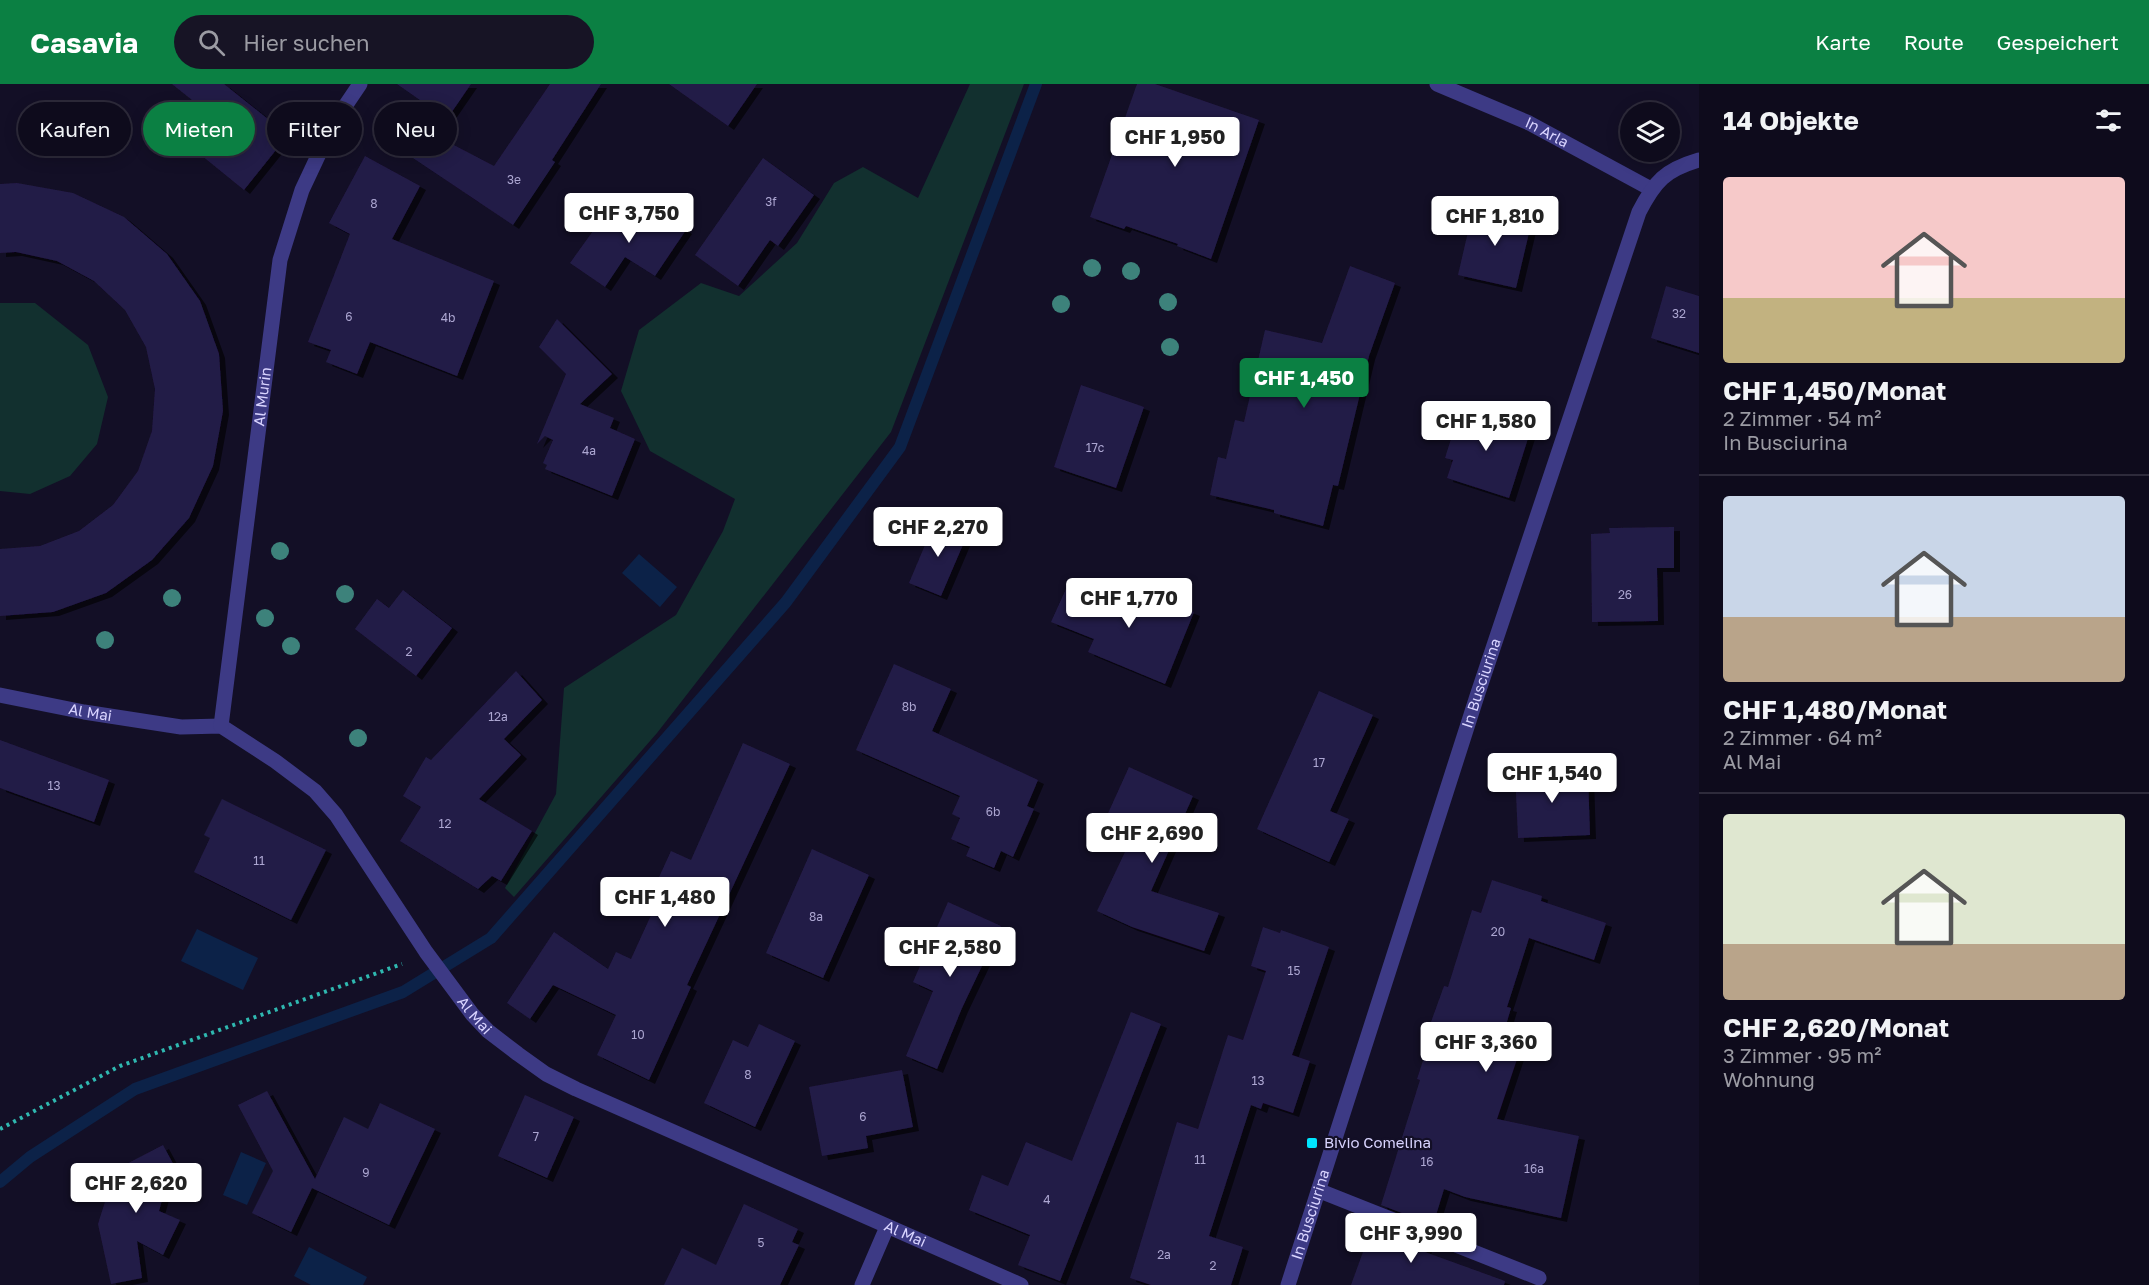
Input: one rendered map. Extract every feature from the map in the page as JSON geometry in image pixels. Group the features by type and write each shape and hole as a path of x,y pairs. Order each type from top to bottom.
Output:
{"street":[{"name":"Al Murin","path":"220,726 280,260 306,181 333,124 360,84"},
{"name":"In Arla","path":"1437,84 1529,123 1651,189"},
{"path":"1651,189 1666,174 1684,164 1699,160"},
{"name":"In Busciurina","path":"1288,1285 1320,1191 1480,685 1623,256 1639,212 1651,189"},
{"name":"Al Mai","path":"0,695 84,712 181,727 220,726 275,761 315,791 336,815 455,993 488,1031 546,1074 1021,1285"},
{"path":"1320,1191 1539,1278"},
{"path":"862,1285 887,1227"}],"path":[{"path":"0,1129 120,1066 387,969"}],"green space":[{"path":"970,84 1024,84 891,432 657,733 514,897 505,888 556,794 564,688 676,615 723,531 735,499 650,451 621,391 639,330 701,283 739,296 797,243 834,183 863,167 918,198"},
{"path":"0,303 35,303 88,345 108,397 97,444 70,476 30,494 0,491"}],"water":[{"path":"639,554 677,587 660,607 622,573"},
{"path":"197,929 258,958 243,990 181,961"},
{"path":"241,1152 266,1163 247,1205 223,1195"},
{"path":"309,1247 367,1277 363,1285 311,1285 294,1276"}],"building":[{"path":"172,84 224,84 247,102 194,102"},
{"path":"397,84 471,84 457,104 457,102 423,102"},
{"path":"550,84 601,84 552,160 555,162 513,225 413,158 414,156 457,156 457,147 494,166"},
{"path":"669,84 757,84 728,126"},
{"path":"1137,84 1155,84 1259,120 1211,259 1177,246 1178,244 1126,226 1124,229 1090,217"},
{"path":"255,109 267,118 267,156 271,156 244,190 202,156 255,156"},
{"path":"365,156 420,186 392,239 494,281 457,376 370,342 357,374 326,362 331,350 308,342 350,234 329,223"},
{"path":"763,158 814,195 778,246 770,240 738,286 695,255"},
{"path":"17,183 73,193 124,217 167,254 200,301 219,354 223,411 213,466 189,518 152,560 106,593 53,612 0,616 0,549 40,546 79,531 113,505 138,471 152,431 155,389 146,347 125,310 94,281 57,261 16,252 0,253 0,184"},
{"path":"649,200 686,230 655,276 625,257 605,287 570,263 598,224 637,215"},
{"path":"1474,206 1532,220 1516,288 1458,275"},
{"path":"1350,266 1395,283 1369,356 1338,486 1333,485 1323,526 1274,513 1274,510 1210,495 1218,457 1226,459 1235,420 1244,422 1265,330 1322,343"},
{"path":"1666,286 1699,296 1699,353 1651,338"},
{"path":"557,319 612,374 580,404 614,418 610,428 635,439 612,496 545,469 547,465 543,463 553,440 545,436 537,444 566,374 539,347"},
{"path":"1081,385 1144,407 1116,488 1054,467"},
{"path":"1461,407 1531,429 1509,498 1447,478 1453,460 1445,458"},
{"path":"936,519 968,533 941,596 909,583"},
{"path":"1674,527 1674,568 1657,568 1658,621 1592,622 1591,534 1610,533 1609,528"},
{"path":"1117,581 1194,612 1165,684 1088,652 1094,639 1051,622 1066,589 1107,606"},
{"path":"403,590 452,628 416,676 355,629 377,599 389,608"},
{"path":"894,664 951,689 932,731 1038,780 1027,806 1034,809 1013,857 1001,851 994,868 966,856 970,847 951,839 960,818 952,814 960,796 856,750"},
{"path":"516,671 542,700 504,739 521,755 479,799 532,831 501,881 492,876 478,889 400,841 421,807 403,796 426,757 431,760"},
{"path":"1319,691 1373,715 1330,811 1349,819 1329,862 1257,829"},
{"path":"0,740 109,780 94,822 0,788"},
{"path":"743,743 790,764 687,985 691,987 649,1080 597,1055 616,1015 553,985 530,1019 507,1003 554,932 608,969 616,952 631,959 663,889 655,886 671,851 691,860"},
{"path":"1129,767 1193,796 1151,891 1219,913 1204,951 1132,927 1097,911 1134,833 1105,820"},
{"path":"1561,769 1561,775 1588,774 1590,835 1518,838 1515,771"},
{"path":"222,799 326,850 291,920 194,872 210,838 204,835"},
{"path":"812,849 869,875 823,978 766,953"},
{"path":"1492,880 1542,896 1541,901 1606,923 1594,960 1529,938 1507,1007 1511,1008 1506,1025 1526,1032 1497,1119 1579,1136 1561,1218 1465,1197 1444,1189 1433,1225 1381,1205 1420,1080 1417,1079 1435,1024 1431,1022 1444,986 1448,987 1472,910 1481,913"},
{"path":"948,902 1001,926 962,1008 937,1069 906,1056 933,991 913,982"},
{"path":"1263,927 1280,933 1281,930 1329,947 1292,1055 1310,1061 1293,1113 1263,1103 1261,1109 1251,1105 1209,1236 1243,1247 1231,1285 1151,1285 1130,1278 1177,1122 1198,1129 1228,1035 1243,1040 1266,971 1251,966"},
{"path":"1131,1012 1161,1024 1060,1281 1018,1265 1030,1235 969,1210 982,1175 1008,1186 1026,1142 1072,1161"},
{"path":"759,1024 795,1041 755,1127 704,1103 733,1040 748,1047"},
{"path":"902,1070 913,1127 866,1136 868,1148 822,1156 809,1087"},
{"path":"267,1091 315,1179 344,1117 368,1129 380,1103 435,1129 389,1225 312,1188 291,1232 252,1213 273,1171 238,1105"},
{"path":"525,1095 574,1117 547,1178 498,1156"},
{"path":"163,1145 177,1171 169,1175 159,1211 180,1220 163,1255 137,1241 142,1278 111,1284 98,1224 115,1170"},
{"path":"744,1204 798,1229 792,1242 799,1245 780,1285 664,1285 682,1248 716,1265"},
{"path":"1376,1224 1427,1244 1425,1252 1505,1281 1504,1285 1351,1285 1367,1241 1370,1242"}],"waterway":[{"path":"0,1182 30,1157 135,1089 403,992 491,938 786,602 900,447 1036,84"}],"place":[{"name":"Bivio Comelina","path":"1312,1143"}]}
